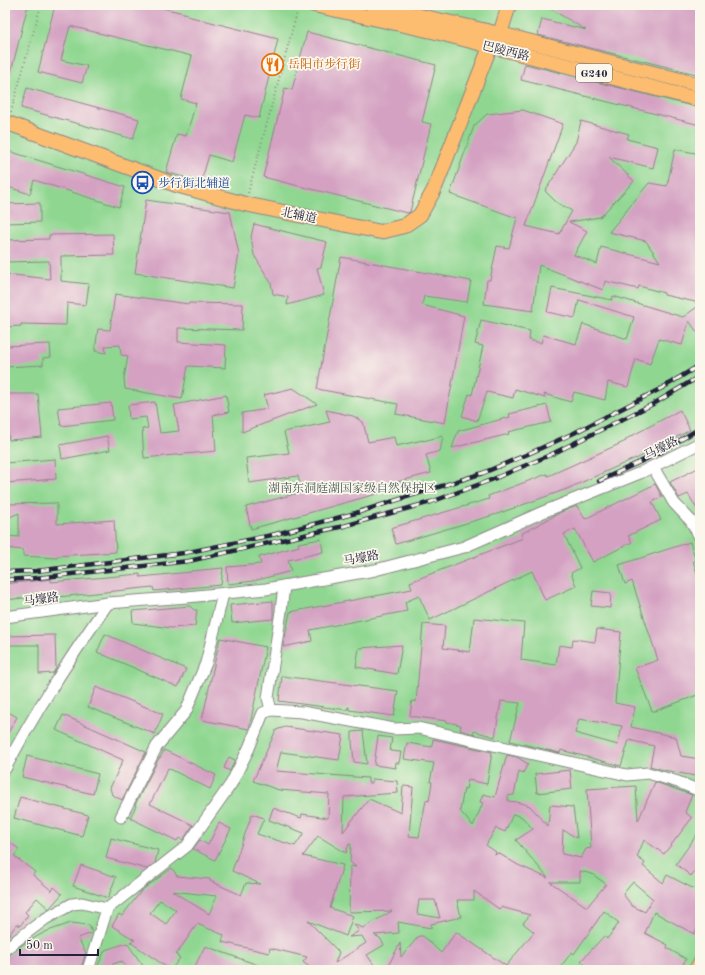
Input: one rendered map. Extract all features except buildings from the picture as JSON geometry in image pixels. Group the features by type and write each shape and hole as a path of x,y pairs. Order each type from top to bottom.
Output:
{"main road":[{"name":"巴陵西路","path":"314,5 436,32 699,100"},
{"name":"巴陵西路","path":"372,5 500,34 700,85"},
{"path":"500,34 509,5"},
{"name":"北辅道","path":"6,122 115,164 176,185 245,204 381,232 404,226 420,215 434,190 490,47 500,34"},
{"path":"696,970 700,963"}],"street":[{"name":"马壕路","path":"5,618 108,603 222,594 284,586 375,570 464,547 543,512 640,473 700,443"},
{"path":"653,467 674,503 691,521 700,537"},
{"path":"271,710 268,698 284,586"},
{"path":"121,818 157,746 186,711 206,663 222,594"},
{"path":"5,769 22,737 65,666 108,603"},
{"path":"88,970 107,909 187,846 231,784 249,748 263,713 271,710 302,712 394,729 418,728 627,775 648,773 678,782 700,791"},
{"path":"5,950 45,919 72,904 82,903 107,909"}],"path":[{"path":"6,122 41,5"},
{"path":"245,204 299,5"}],"green space":[{"name":"湖南东洞庭湖国家级自然保护区","path":"5,5 700,5 700,970 5,970"}],"railway":[{"path":"5,572 36,571 184,553 272,535 356,513 483,473 528,454 574,433 662,388 700,365"},
{"path":"5,580 189,561 344,526 431,502 491,480 550,455 655,403 700,376"},
{"path":"599,481 661,452 700,428"}],"place":[{"name":"岳阳市步行街","path":"272,64"},
{"name":"步行街北辅道","path":"143,183"}]}
